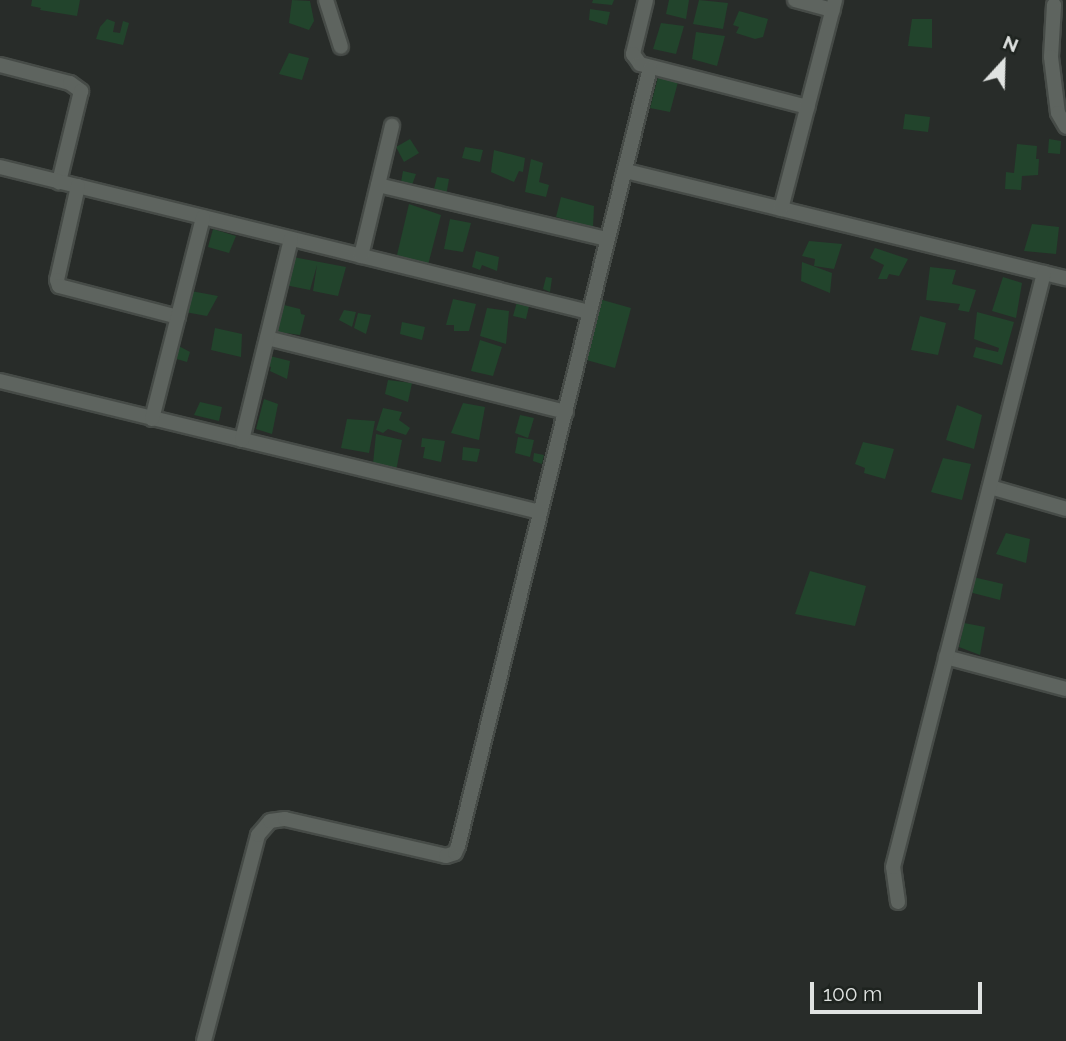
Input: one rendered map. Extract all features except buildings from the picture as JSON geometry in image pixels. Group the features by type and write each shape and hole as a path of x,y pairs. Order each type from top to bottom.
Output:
{"street":[{"path":"326,0 341,47"},
{"path":"646,0 633,54 640,64 808,107"},
{"path":"781,209 834,5 795,0"},
{"path":"1054,5 1051,57 1058,113 1066,127"},
{"path":"0,65 70,83 81,91 59,182"},
{"path":"204,1041 258,835 270,821 285,819 446,856 454,853 650,68"},
{"path":"361,256 392,126"},
{"path":"0,167 589,312"},
{"path":"626,171 1066,278"},
{"path":"378,185 607,239"},
{"path":"78,186 57,279 59,286 178,317"},
{"path":"152,419 203,217"},
{"path":"242,440 291,239"},
{"path":"898,902 893,867 1044,273"},
{"path":"267,338 566,412"},
{"path":"0,381 540,512"},
{"path":"990,487 1066,509"},
{"path":"946,657 1066,689"}]}
